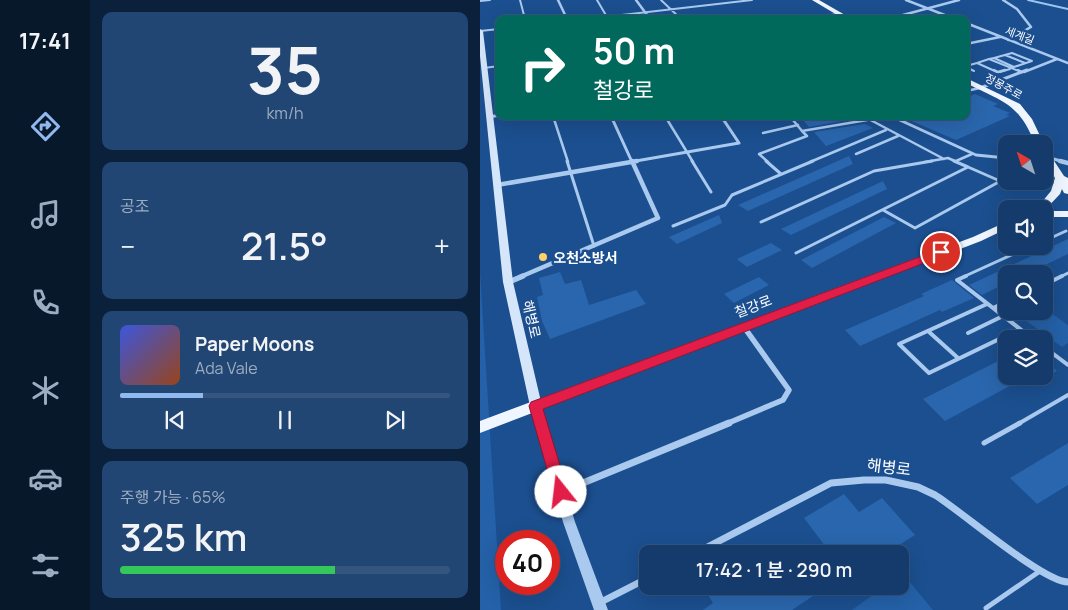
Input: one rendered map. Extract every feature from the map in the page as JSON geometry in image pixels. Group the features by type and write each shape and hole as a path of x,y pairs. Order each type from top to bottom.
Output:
{"main road":[{"path":"814,0 840,14"},
{"name":"해병로","path":"480,31 484,68 494,116 497,185 508,282 536,406"},
{"name":"정몽주로","path":"970,82 1017,106 1029,118 1036,135"},
{"path":"1053,167 1064,179 1068,191"},
{"path":"1050,200 1064,179"},
{"path":"1053,204 1068,195"},
{"path":"1053,212 1068,214"},
{"name":"철강로","path":"480,427 977,239 998,229"}],"street":[{"path":"558,0 565,15"},
{"path":"636,0 645,13"},
{"path":"906,0 945,15"},
{"path":"903,15 959,0"},
{"path":"1003,0 1017,9 1031,28 1008,40"},
{"path":"833,15 840,14"},
{"name":"세계길","path":"970,25 1068,63"},
{"path":"970,43 1001,37"},
{"path":"980,88 1058,59"},
{"path":"508,282 658,218 613,120"},
{"path":"497,185 739,143 723,120"},
{"path":"900,120 972,154 998,157"},
{"path":"1053,160 1068,163"},
{"path":"561,492 783,400 790,390 744,327"},
{"name":"해병로","path":"536,406 569,522 600,607 639,583"},
{"name":"해병로","path":"711,545 831,483 856,479 888,481 919,487 942,500 1020,558 1061,582 1068,582"}],"lane":[{"path":"480,1 490,0"},
{"path":"520,0 524,15"},
{"path":"597,0 605,15"},
{"path":"661,0 677,15"},
{"path":"630,15 752,0"},
{"path":"480,31 495,29"},
{"path":"970,66 977,63 989,59 994,58 1005,54 1012,53 1032,61 998,72 977,63"},
{"path":"1005,54 1026,63"},
{"path":"994,58 1012,68"},
{"path":"989,59 1022,72"},
{"path":"484,68 495,67"},
{"path":"970,69 974,71"},
{"path":"970,90 980,88"},
{"path":"555,120 594,246"},
{"path":"667,120 711,192"},
{"path":"781,174 759,154 807,136 793,120"},
{"path":"802,131 868,120 944,159 956,161 998,180"},
{"path":"762,133 798,126"},
{"path":"673,226 725,204 732,195 886,130"},
{"path":"856,154 898,136"},
{"path":"956,161 972,154"},
{"path":"761,222 874,171 944,159"},
{"path":"796,253 968,167"},
{"path":"883,210 915,228 998,182"},
{"path":"1053,237 1066,231"},
{"path":"998,312 957,280 1012,255"},
{"path":"1053,280 1068,273"},
{"path":"987,304 898,344 929,373 1020,329 1008,320"},
{"path":"993,308 998,306"},
{"path":"968,333 998,318"},
{"path":"928,331 958,358"},
{"path":"1053,353 1068,365"},
{"path":"984,443 1068,395"},
{"path":"986,608 1041,570"}],"shaded area":[{"path":"480,271 496,530 495,595 500,595 501,610 480,610"},
{"path":"1053,314 1068,325 1068,343 1062,347 1053,340 1053,330 1039,330 1025,320 1053,320"},
{"path":"909,581 933,610 852,610 873,595 909,595"}],"building":[{"path":"975,94 998,104 993,106 1010,113 1006,115 1010,116 956,140 909,120 970,120 970,96"},
{"path":"810,120 847,120 809,127 804,121"},
{"path":"865,124 873,128 826,146 814,132"},
{"path":"849,156 853,164 748,211 738,205"},
{"path":"883,181 887,189 791,235 781,229"},
{"path":"719,215 722,223 677,244 669,237"},
{"path":"884,217 896,223 812,268 801,260"},
{"path":"1068,239 1068,254 1045,265 1012,265 1034,255 1053,255 1053,246"},
{"path":"771,243 782,250 747,267 737,259"},
{"path":"560,272 565,284 581,280 589,305 636,290 646,304 550,339 542,321 537,297 543,295 539,278"},
{"path":"998,272 998,287 982,295 969,285"},
{"path":"759,277 769,285 734,303 724,294"},
{"path":"952,280 974,298 942,312 940,310 860,346 845,330 924,296 921,294"},
{"path":"998,361 998,385 1011,385 945,421 923,399"},
{"path":"1068,443 1068,485 1037,504 1010,478"},
{"path":"844,494 859,512 882,498 915,535 899,545 824,545 804,518"},
{"path":"708,595 814,595 792,610 703,610 713,603"}],"waterway":[{"path":"1028,0 1068,9"}],"place":[{"name":"오천소방서","path":"543,257"}],"route":[{"path":"561,492 536,406 941,252"}]}
